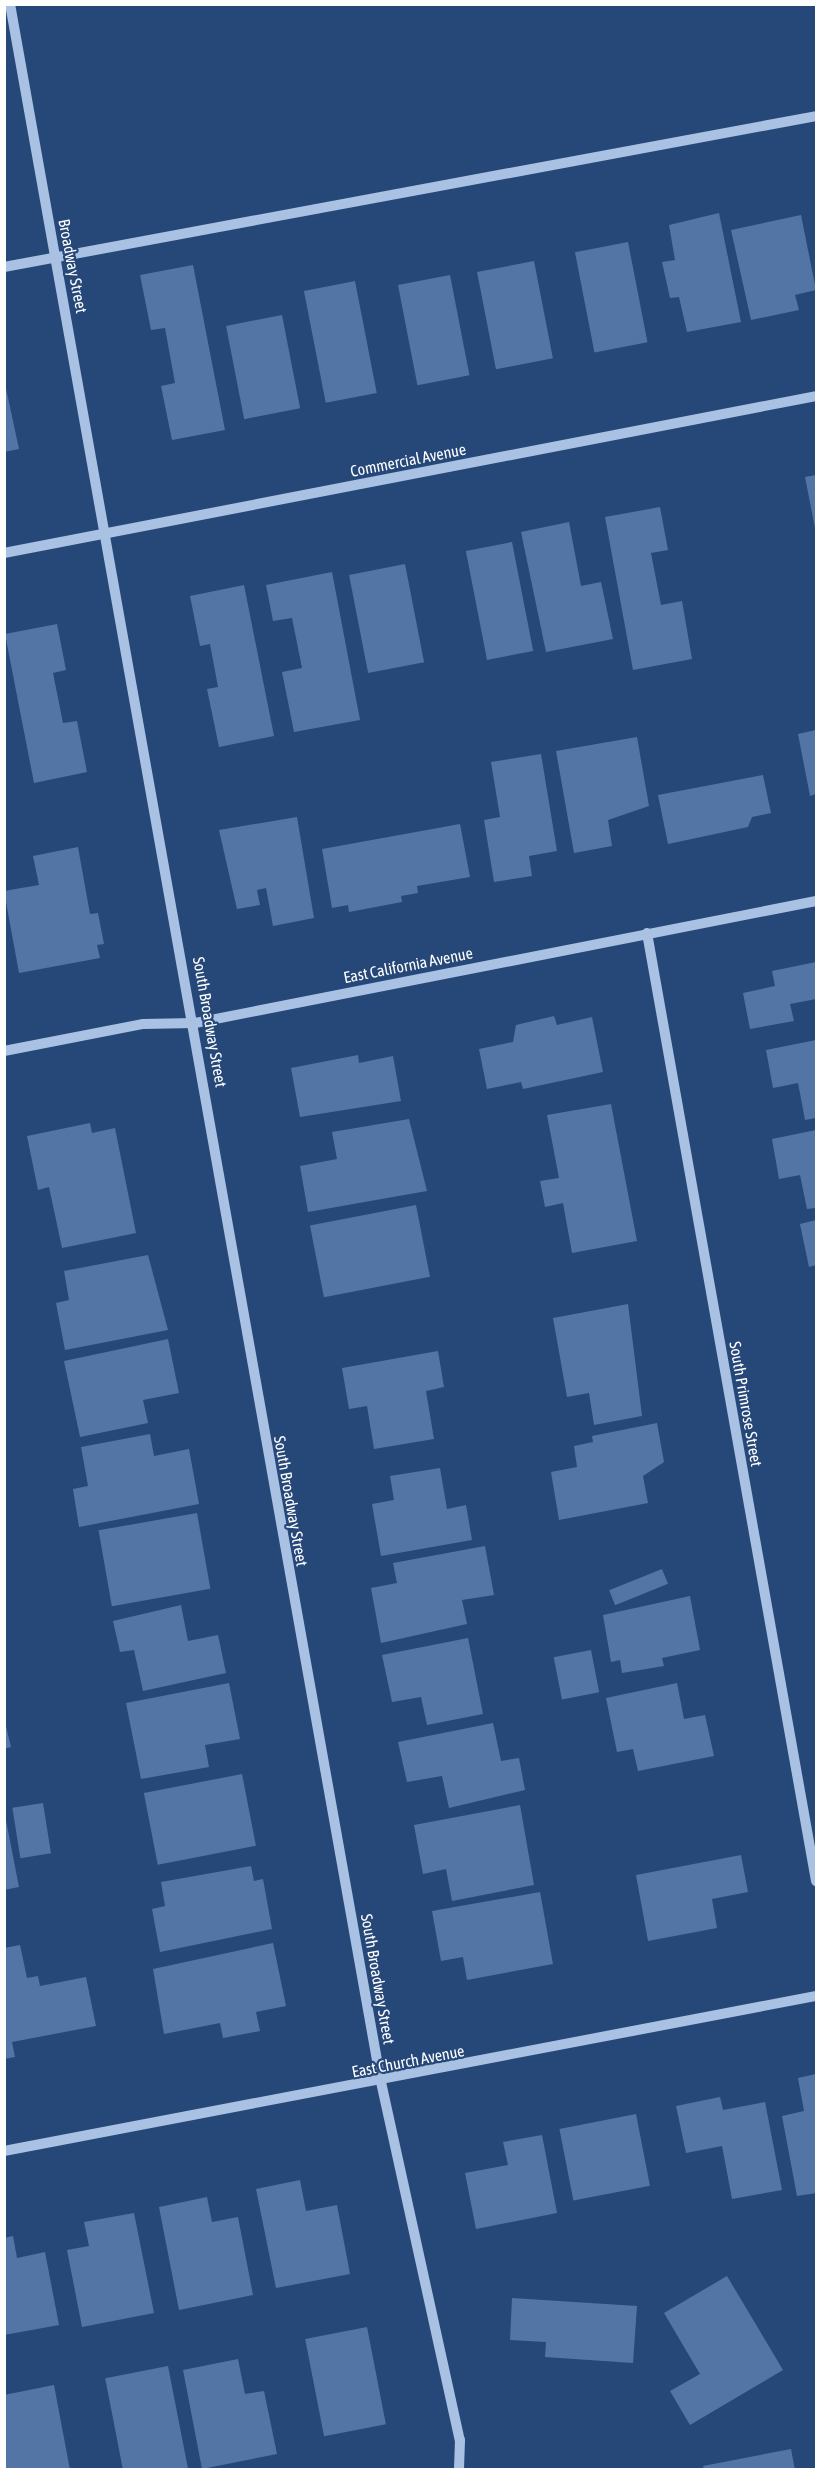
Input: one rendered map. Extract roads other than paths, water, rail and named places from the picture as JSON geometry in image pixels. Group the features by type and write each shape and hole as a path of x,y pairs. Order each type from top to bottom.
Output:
{"street":[{"name":"Broadway Street","path":"10,4 108,534"},
{"path":"4,267 816,116"},
{"name":"Commercial Avenue","path":"4,553 816,396"},
{"name":"South Broadway Street","path":"108,534 381,2082 460,2440 459,2469"},
{"name":"East California Avenue","path":"4,1051 143,1024 195,1023 816,901"},
{"name":"South Primrose Street","path":"647,933 816,1881"},
{"name":"East Church Avenue","path":"4,2151 381,2082 816,1996"}]}
